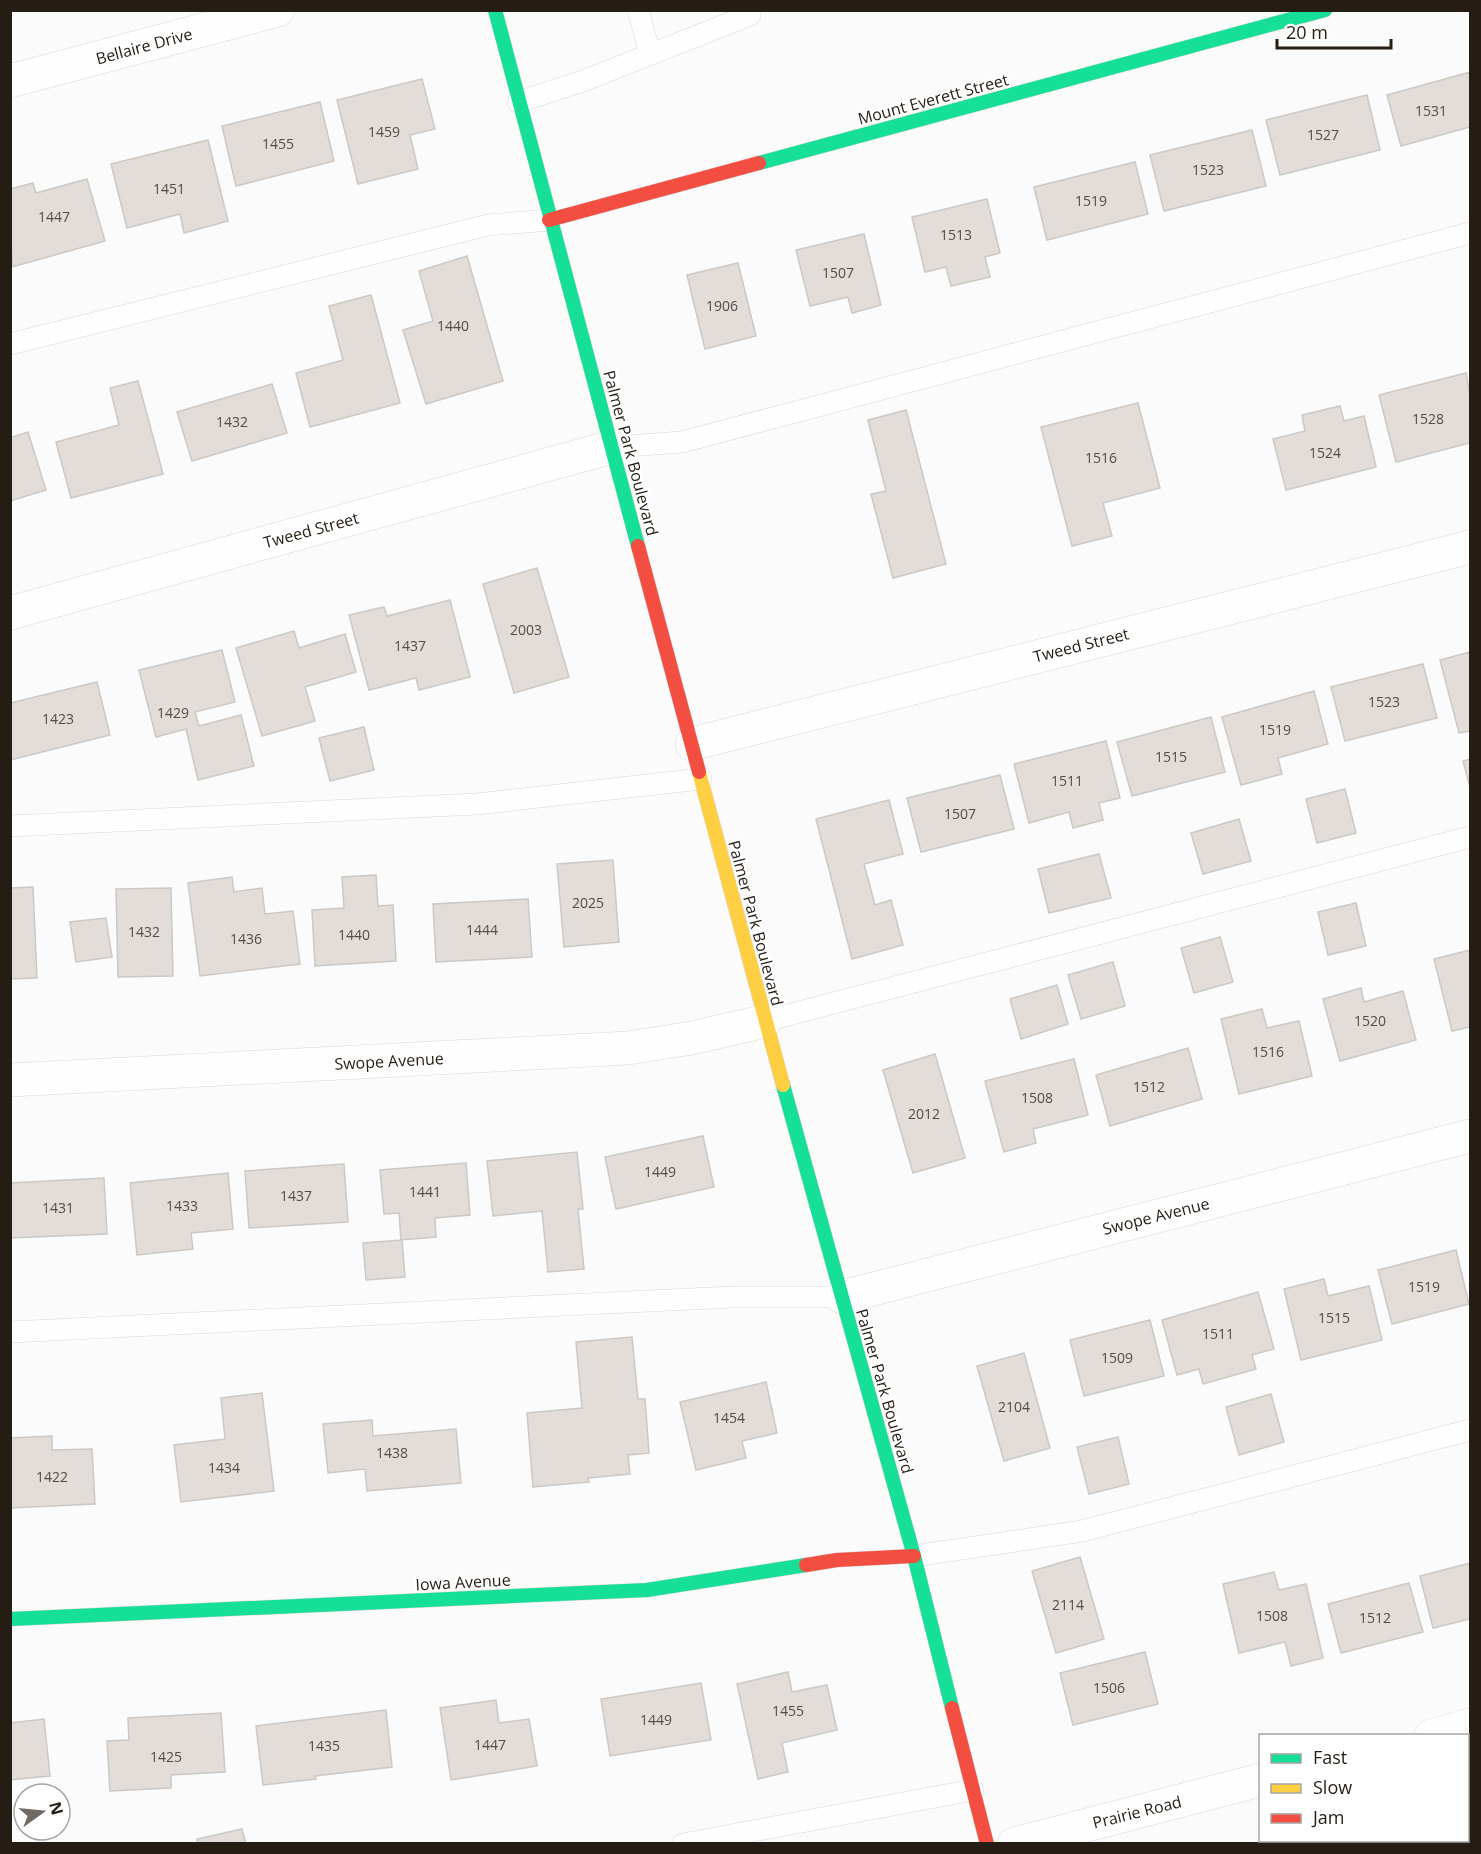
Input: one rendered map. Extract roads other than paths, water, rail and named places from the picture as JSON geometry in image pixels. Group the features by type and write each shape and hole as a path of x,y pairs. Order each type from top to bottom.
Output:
{"main road":[{"name":"Palmer Park Boulevard","path":"495,10 549,220 765,1021 914,1556 987,1844"},
{"name":"Mount Everett Street","path":"549,220 1326,10"},
{"name":"Iowa Avenue","path":"10,1619 647,1590 837,1560 914,1556"}],"street":[{"name":"Bellaire Drive","path":"10,81 278,10"},
{"name":"Tweed Street","path":"10,613 612,447"},
{"name":"Tweed Street","path":"692,744 1470,547"},
{"name":"Swope Avenue","path":"10,1080 628,1048 703,1036 765,1021"},
{"name":"Swope Avenue","path":"842,1297 1470,1136"},
{"path":"1438,1734 1470,1725"},
{"name":"Prairie Road","path":"1014,1844 1259,1780"}],"lane":[{"path":"638,10 650,54"},
{"path":"518,102 583,81 756,12"},
{"path":"10,344 488,225 549,220"},
{"path":"612,447 682,442 1470,233"},
{"path":"10,826 477,804 701,779"},
{"path":"765,1021 1470,837"},
{"path":"10,1332 732,1297 842,1297"},
{"path":"914,1556 1082,1531 1470,1430"},
{"path":"683,1844 973,1790"}]}
